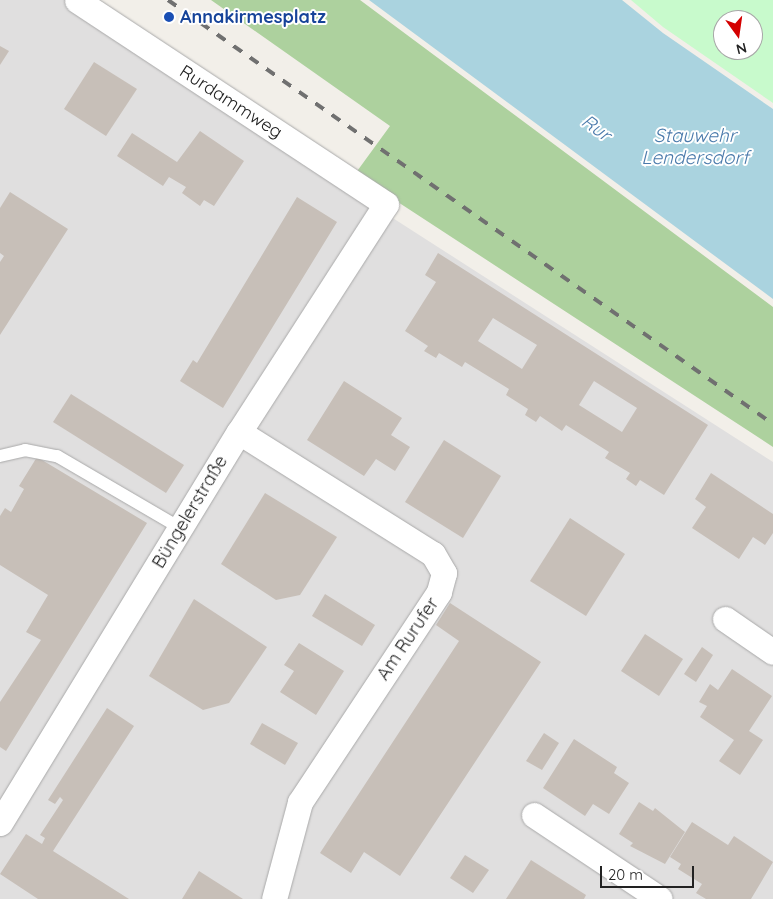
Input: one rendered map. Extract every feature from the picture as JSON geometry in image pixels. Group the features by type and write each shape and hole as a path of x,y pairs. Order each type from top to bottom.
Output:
{"street":[{"name":"Rurdammweg","path":"80,2 386,204"},
{"name":"Büngelerstraße","path":"0,823 239,432 386,204"},
{"name":"Am Rurufer","path":"239,432 433,554 444,573 439,592 300,802 274,899"},
{"path":"725,619 773,652"},
{"path":"534,815 660,899"}],"lane":[{"path":"0,456 25,450 57,456 180,528"}],"shaded area":[{"path":"0,0 66,0 374,206 773,462 773,899 0,899"}],"green space":[{"path":"211,0 360,0 773,307 773,447 355,174 390,126"},
{"path":"631,0 773,0 773,103 663,27"}],"water":[{"name":"Stauwehr Lendersdorf","path":"369,0 622,0 663,33 773,109 773,299"}],"building":[{"path":"0,46 9,51 0,65"},
{"path":"94,62 137,89 106,136 64,109"},
{"path":"200,131 244,161 214,206 204,200 200,206 182,193 186,187 169,177 163,186 117,156 132,133 177,162"},
{"path":"10,192 68,229 0,335 0,262 4,256 0,253 0,208"},
{"path":"297,197 337,222 223,408 180,381 193,360 197,363"},
{"path":"438,253 708,425 664,495 640,480 636,486 626,479 630,473 605,458 609,452 566,425 562,431 540,416 536,422 525,415 528,409 506,395 509,389 465,362 462,367 439,353 436,358 424,351 428,346 405,331 436,282 425,275","holes":["493,318 537,345 522,369 478,341","594,381 637,408 622,432 579,405"]},
{"path":"344,381 402,418 391,435 410,447 395,471 376,459 364,476 307,440"},
{"path":"71,394 184,465 166,493 53,422"},
{"path":"444,440 501,476 463,538 405,502"},
{"path":"37,457 147,523 6,751 0,747 0,702 41,640 26,632 48,595 0,565 0,516 5,508 11,512 24,489 19,486"},
{"path":"711,473 773,514 773,533 765,545 753,537 739,559 692,528 706,507 695,499"},
{"path":"265,493 337,537 300,595 276,600 221,564"},
{"path":"570,518 625,554 586,616 530,581"},
{"path":"325,594 375,625 362,646 312,616"},
{"path":"194,599 267,647 229,703 203,710 149,676"},
{"path":"450,603 541,662 400,876 364,852 351,873 320,853 459,641 436,625"},
{"path":"645,634 683,659 659,696 621,671"},
{"path":"299,643 344,671 316,715 280,692 294,671 284,665"},
{"path":"702,647 713,655 696,682 684,674"},
{"path":"732,669 772,696 749,731 763,740 740,775 719,761 734,740 700,717 707,706 699,702 710,684 718,690"},
{"path":"107,708 134,726 53,851 129,899 38,899 0,874 26,834 42,844 45,838 40,835 63,800 60,797 55,804 48,800"},
{"path":"262,723 298,743 285,765 250,744"},
{"path":"544,733 559,743 542,770 526,761"},
{"path":"574,739 617,767 614,773 629,783 609,814 593,804 585,816 543,788"},
{"path":"639,802 653,811 655,808 685,832 665,864 630,846 633,843 619,834"},
{"path":"692,822 728,845 734,836 773,862 751,899 706,899 696,893 702,884 678,869 681,864 670,857"},
{"path":"465,855 489,870 473,893 450,878"},
{"path":"531,860 586,895 584,899 506,899"},
{"path":"199,871 243,899 182,899"}],"railway":[{"path":"168,0 773,424"}],"place":[{"name":"Annakirmesplatz","path":"169,17"}],"water label":[{"name":"Rur","path":"596,128"}]}
